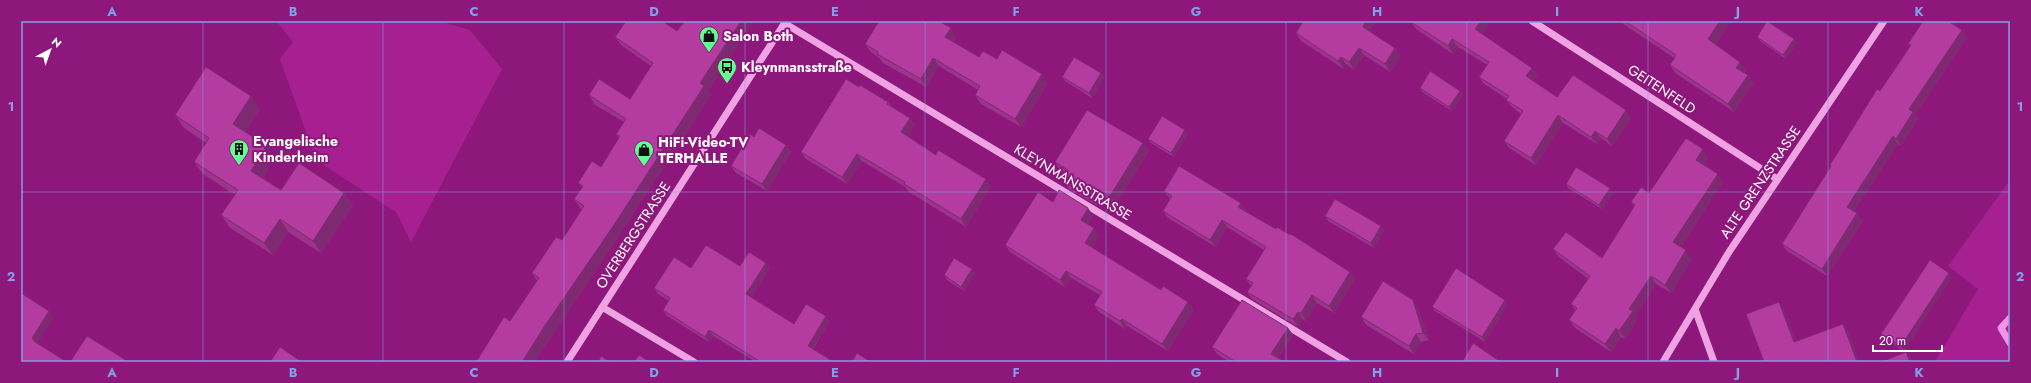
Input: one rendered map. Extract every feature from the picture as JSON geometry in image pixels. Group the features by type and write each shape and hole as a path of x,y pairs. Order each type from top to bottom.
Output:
{"street":[{"name":"GEITENFELD","path":"1532,21 1777,179"},
{"name":"ALTE GRENZSTRASSE","path":"1663,362 1729,252 1884,21"},
{"name":"OVERBERGSTRASSE","path":"567,362 785,22"},
{"name":"KLEYNMANSSTRASSE","path":"785,22 1347,362"},
{"path":"602,307 694,362"},
{"path":"1695,309 1714,362"}],"shaded area":[{"path":"276,21 438,21 470,30 502,69 411,242 396,212 316,160 280,59 293,42"},
{"path":"2010,180 2010,362 1937,362 1936,360 1978,289 1948,266"}],"building":[{"path":"626,21 662,21 677,31 685,21 741,21 700,83 704,86 614,225 544,327 522,362 476,362 504,317 510,321 539,278 532,273 556,237 562,240 584,206 574,199 583,186 578,183 592,161 601,167 620,136 616,134 626,119 589,95 599,79 630,99 653,63 615,37"},
{"path":"879,21 939,21 951,28 945,37 979,57 983,51 997,59 1002,50 1042,74 1015,119 975,95 980,86 933,58 921,79 877,54 878,52 865,44"},
{"path":"1303,21 1366,21 1363,27 1395,48 1385,64 1359,48 1349,62 1341,57 1338,61 1296,33"},
{"path":"1411,21 1481,21 1475,29 1532,68 1526,76 1557,97 1573,75 1626,110 1607,139 1595,131 1591,137 1558,115 1531,158 1504,141 1523,111 1506,100 1509,96 1479,77 1489,62 1452,39 1448,46"},
{"path":"1625,21 1720,21 1708,39 1740,62 1736,68 1748,75 1728,104 1670,65 1676,55"},
{"path":"1767,21 1794,39 1783,55 1757,37"},
{"path":"1923,21 1948,21 1962,30 1909,109 1913,112 1896,139 1893,136 1847,207 1857,213 1822,269 1782,244 1877,89 1880,91 1911,45 1908,44"},
{"path":"1074,57 1101,73 1089,93 1062,77"},
{"name":"Evangelische Kinderheim","path":"206,67 251,96 233,124 267,146 251,171 281,190 299,163 344,193 313,241 280,219 264,243 221,215 238,190 194,162 209,138 175,115"},
{"path":"1430,71 1460,91 1449,107 1420,88"},
{"path":"846,79 859,87 860,85 888,102 887,104 910,118 901,132 936,155 938,150 986,179 961,219 904,184 905,182 857,154 842,177 801,152"},
{"path":"1087,110 1143,143 1110,196 1098,189 1092,198 1063,181 1068,170 1055,162"},
{"path":"1162,116 1185,130 1171,153 1148,139"},
{"path":"759,128 786,145 762,184 731,166 750,134 754,137"},
{"path":"1686,138 1703,149 1696,160 1718,174 1673,242 1686,250 1665,285 1651,276 1629,309 1633,311 1619,331 1616,328 1605,344 1569,320 1577,308 1571,304 1590,276 1553,249 1566,232 1602,258 1635,205 1631,202 1641,187 1649,193"},
{"path":"1179,166 1241,203 1238,207 1276,229 1277,227 1290,235 1291,234 1350,272 1329,306 1312,295 1301,313 1298,312 1293,319 1247,292 1253,283 1246,279 1266,247 1222,220 1210,240 1163,211 1172,196 1164,191"},
{"path":"1576,167 1610,188 1599,205 1566,184"},
{"path":"1059,190 1088,208 1081,220 1094,228 1085,243 1161,290 1163,286 1188,302 1162,344 1122,319 1120,321 1094,305 1102,292 1066,271 1060,280 1005,245 1038,192 1053,202"},
{"path":"1335,199 1381,226 1371,243 1325,216"},
{"path":"706,245 740,266 749,252 766,263 746,294 794,324 806,304 826,316 808,346 834,362 761,362 709,330 705,337 663,310 670,298 654,288 674,257 691,268"},
{"path":"954,258 972,269 961,287 944,275"},
{"path":"1930,260 1949,273 1901,346 1881,334"},
{"path":"1456,268 1505,300 1482,337 1432,307"},
{"path":"1383,281 1413,300 1423,333 1416,334 1409,346 1361,317"},
{"path":"21,293 49,311 32,338 35,342 67,362 21,362"},
{"path":"1242,300 1288,328 1271,354 1285,362 1236,362 1212,347"},
{"path":"1779,302 1794,342 1843,324 1857,362 1764,362 1746,314"},
{"path":"87,336 129,362 70,362"},
{"path":"1473,343 1501,362 1462,362"},
{"path":"280,347 302,362 270,362"},
{"path":"1906,352 1910,362 1881,362"},
{"path":"857,353 871,362 852,362"},
{"path":"639,355 650,362 634,362"},
{"path":"601,356 610,362 598,362"}],"waterway":[{"path":"2010,318 2001,328 2010,343"}],"place":[{"name":"Salon Both","path":"709,53"},
{"name":"Kleynmansstraße","path":"727,84"},
{"name":"Evangelische Kinderheim","path":"239,166"},
{"name":"HiFi-Video-TV TERHALLE","path":"644,167"}]}
